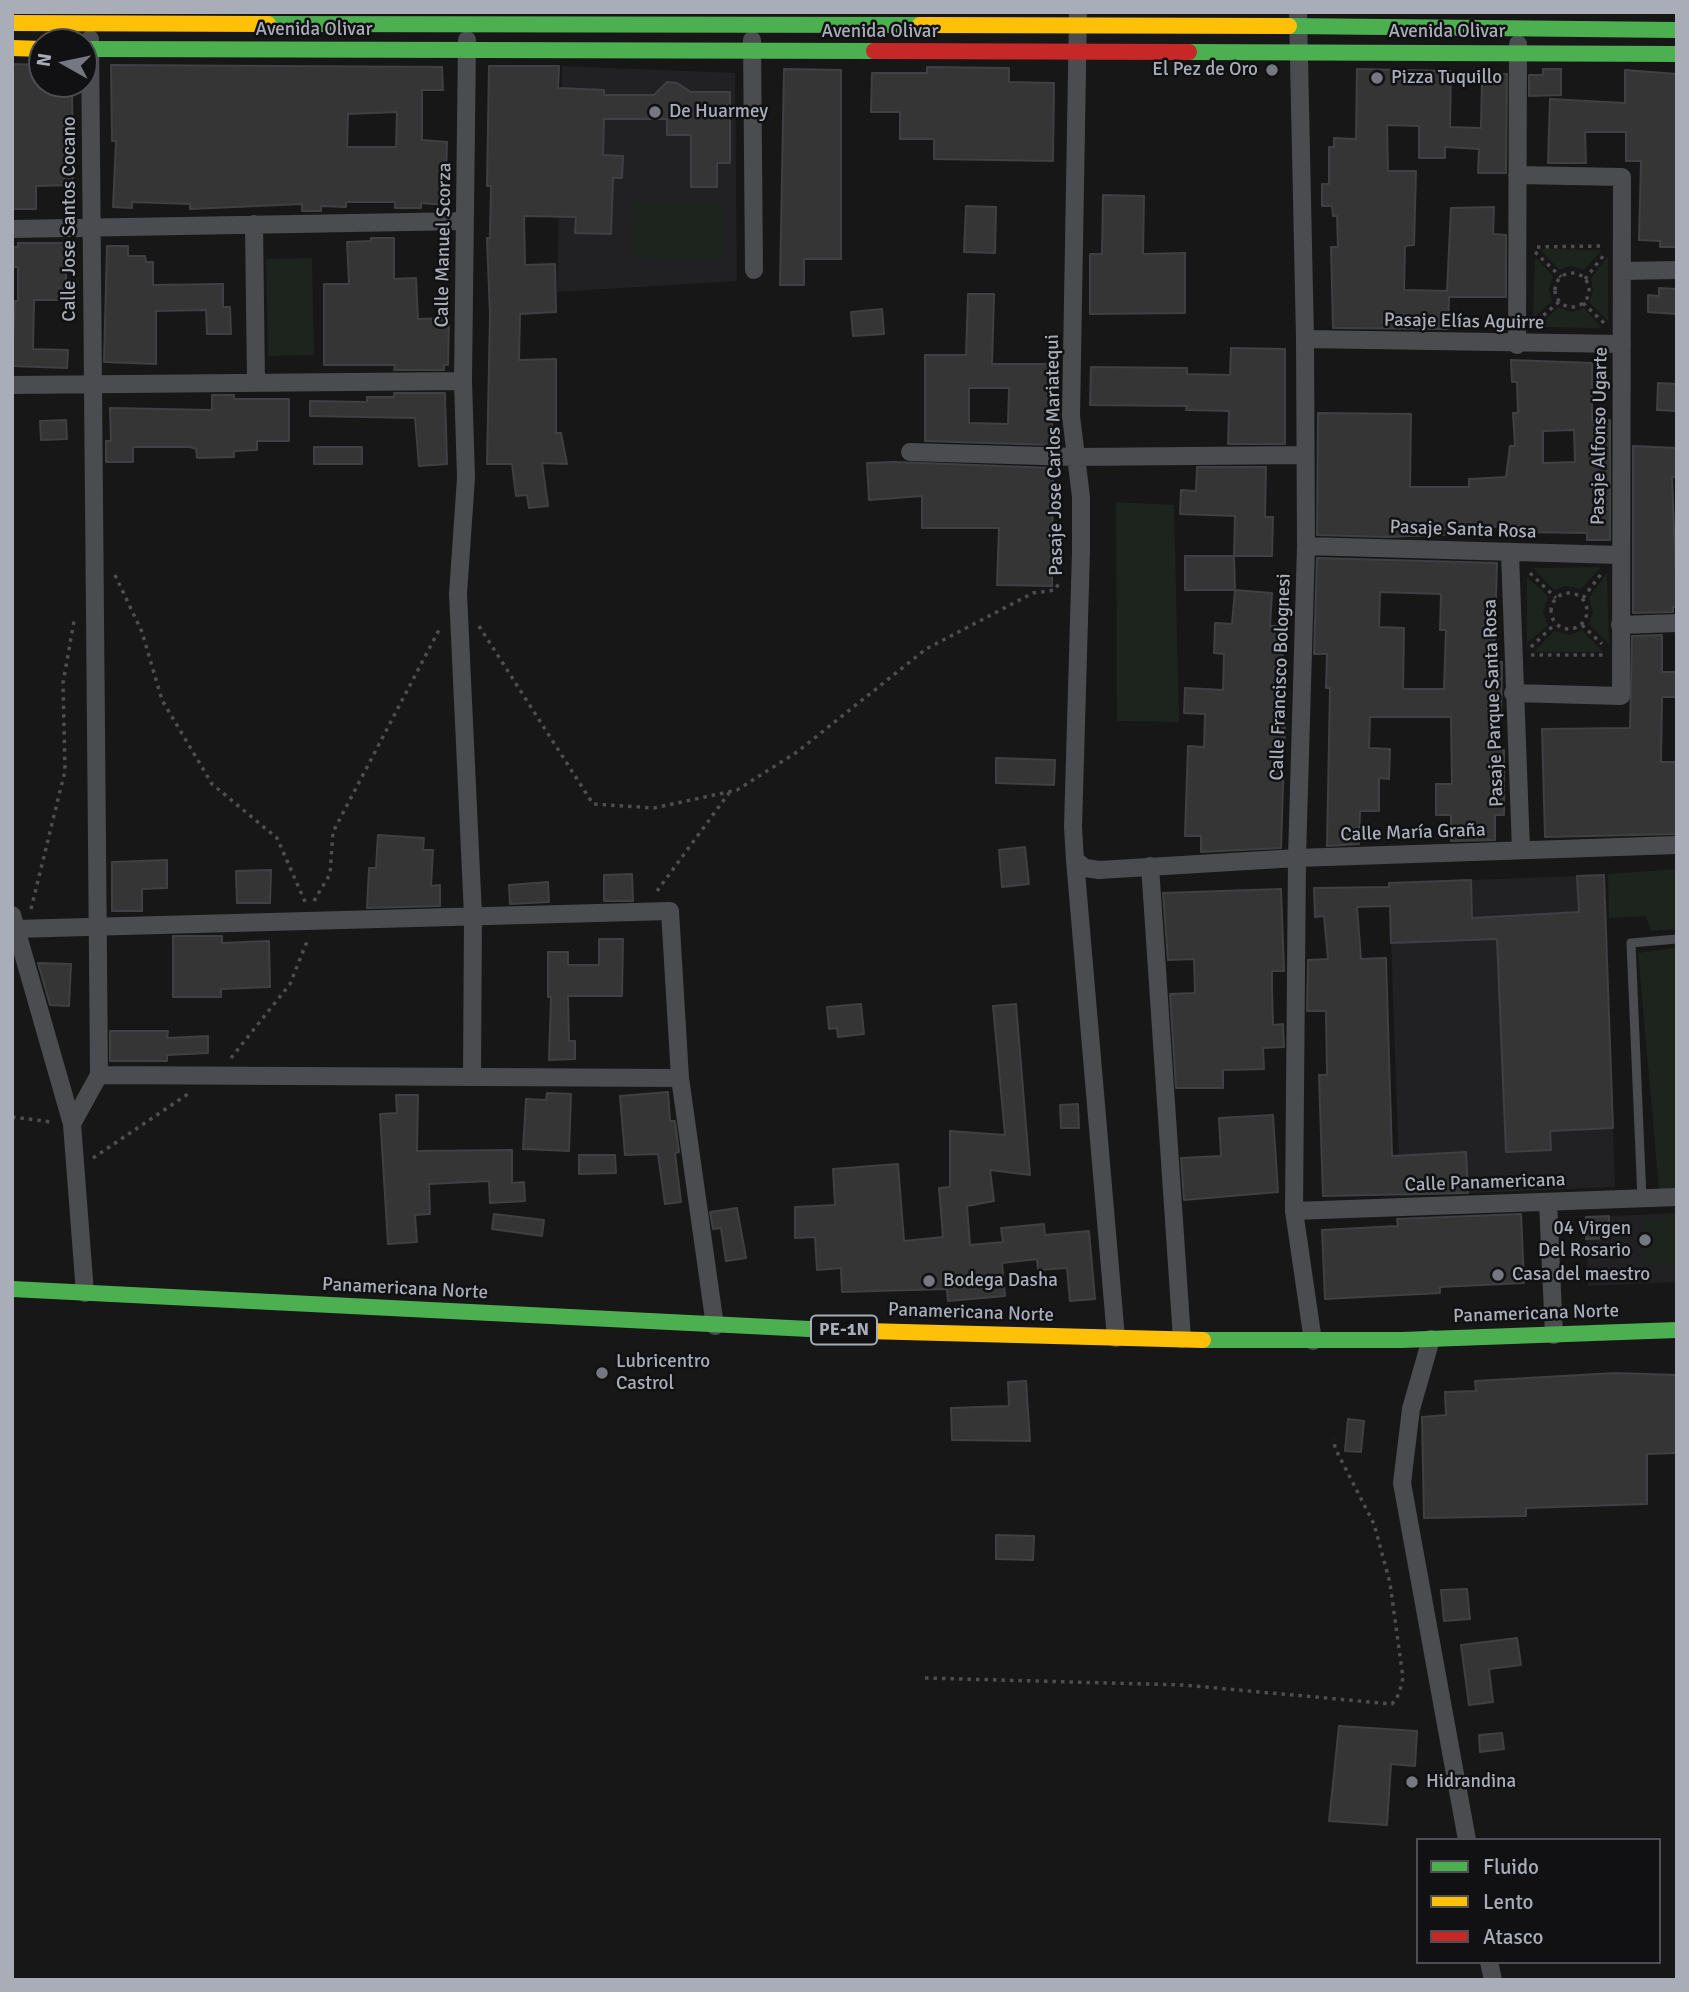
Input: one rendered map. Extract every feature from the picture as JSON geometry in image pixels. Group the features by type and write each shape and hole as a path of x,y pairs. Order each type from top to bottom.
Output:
{"main road":[{"name":"Avenida Olivar","path":"12,23 89,17 1298,19 1518,29 1677,30"},
{"name":"Avenida Olivar","path":"98,50 752,54 1677,54"},
{"name":"Panamericana Norte","path":"12,1289 715,1326 1116,1338 1313,1341 1677,1330"}],"street":[{"name":"Calle Manuel Scorza","path":"468,18 463,381 466,478 458,594 473,915 472,1077"},
{"path":"751,19 754,270"},
{"name":"Pasaje Jose Carlos Mariatequi","path":"1078,19 1071,416 1081,497 1081,551 1073,827 1116,1338"},
{"name":"Calle Francisco Bolognesi","path":"1298,19 1305,339 1306,546 1297,858 1294,1211 1313,1341"},
{"path":"1517,345 1518,29"},
{"name":"Calle Jose Santos Cocano","path":"88,98 95,926 99,1075"},
{"name":"Pasaje Alfonso Ugarte","path":"1513,693 1621,696 1617,338 1622,271 1622,177 1517,175"},
{"path":"12,229 465,221"},
{"path":"254,224 256,383"},
{"path":"1622,271 1677,270"},
{"name":"Pasaje Elías Aguirre","path":"1305,339 1517,345 1617,338"},
{"path":"12,385 463,381"},
{"path":"910,452 1076,457 1305,455"},
{"name":"Pasaje Santa Rosa","path":"1306,546 1516,560 1619,555"},
{"name":"Pasaje Parque Santa Rosa","path":"1516,560 1513,693 1521,850"},
{"path":"1620,625 1677,623"},
{"name":"Calle María Graña","path":"1150,866 1297,858 1677,845"},
{"path":"1075,860 1085,868 1099,870 1150,866 1182,1339"},
{"path":"85,1293 72,1124 18,924 95,926 670,911 680,1078 715,1326"},
{"path":"72,1124 99,1075 680,1078"},
{"name":"Calle Panamericana","path":"1294,1211 1677,1197"},
{"path":"1548,1202 1555,1335"},
{"path":"1431,1339 1412,1409 1402,1483 1467,1838"}],"lane":[{"path":"1642,1199 1631,943 1677,939"}],"path":[{"path":"1561,277 1530,247 1612,245 1584,279"},
{"path":"1573,273 1584,279 1589,291 1583,303 1571,307 1560,301 1555,289 1561,277 1573,273"},
{"path":"1535,322 1560,301"},
{"path":"1583,303 1617,338"},
{"path":"1516,560 1556,598"},
{"path":"112,567 142,632 162,700 212,784 277,838 309,909 330,874 333,832 441,628"},
{"path":"1583,599 1604,570"},
{"path":"458,594 593,804 654,808 731,792 797,752 926,649 1033,593 1055,590 1061,579"},
{"path":"1570,593 1583,599 1587,612 1582,625 1568,630 1555,624 1551,610 1556,598 1570,593"},
{"path":"18,924 65,771 63,683 76,611"},
{"path":"1555,624 1522,655 1614,654 1582,625"},
{"path":"632,912 655,894 731,792"},
{"path":"74,1171 217,1076 290,984 315,920"},
{"path":"12,1117 72,1124"},
{"path":"925,1678 1183,1685 1392,1704 1399,1694 1403,1678 1390,1583 1374,1524 1335,1448 1334,1439"}],"shaded area":[{"path":"562,66 735,73 737,281 557,292"},
{"path":"634,201 724,203 723,259 632,257"},
{"path":"1540,249 1602,250 1584,270 1570,266 1559,270"},
{"path":"1608,256 1608,321 1589,302 1593,291 1591,278"},
{"path":"1535,257 1553,276 1549,290 1552,302 1533,318"},
{"path":"312,258 314,355 268,356 266,259"},
{"path":"1558,307 1572,312 1584,308 1602,328 1539,327"},
{"path":"1116,502 1174,505 1179,722 1117,721"},
{"path":"1601,567 1581,589 1566,586 1554,590 1533,568"},
{"path":"1607,573 1609,644 1589,624 1593,612 1589,598"},
{"path":"1527,577 1548,596 1543,612 1548,625 1527,643"},
{"path":"1582,630 1603,652 1534,652 1554,631 1570,635"},
{"path":"1677,869 1677,929 1651,931 1646,916 1609,918 1608,874"},
{"path":"1604,875 1615,1187 1400,1196 1389,883"},
{"path":"1677,947 1677,1189 1659,1189 1638,953"},
{"path":"1677,1213 1677,1282 1588,1286 1586,1217"},
{"path":"1677,1219 1677,1263 1646,1265 1644,1220"}],"building":[{"path":"12,64 28,65 28,98 72,98 73,185 36,186 36,209 12,209"},
{"path":"111,65 442,67 443,90 422,90 422,140 447,142 445,205 421,203 421,208 395,208 395,202 346,202 346,207 321,206 321,211 302,211 302,204 190,209 190,204 132,202 132,208 113,207 116,141 112,141","holes":["397,112 396,147 347,147 348,114"]},
{"path":"489,66 559,66 558,88 604,90 604,95 654,95 667,82 677,83 691,92 730,92 730,163 717,163 717,187 691,187 691,135 667,135 667,119 604,119 603,155 623,156 622,178 613,178 611,234 575,233 576,217 524,216 525,265 555,264 556,312 520,314 519,360 556,359 556,433 561,433 567,464 542,463 548,506 529,508 527,495 516,496 512,464 487,464 490,315 487,238 490,238 491,186 487,186"},
{"path":"927,67 1009,68 1009,82 1054,83 1053,161 934,159 934,139 900,139 900,112 871,112 872,73 927,73"},
{"path":"784,69 841,70 841,259 804,259 804,285 780,285"},
{"path":"1357,69 1451,71 1450,127 1481,128 1482,79 1496,79 1496,74 1507,74 1506,173 1478,173 1479,149 1445,147 1445,158 1419,158 1419,126 1387,125 1388,171 1416,171 1414,245 1405,246 1404,290 1447,291 1451,208 1494,207 1493,234 1506,235 1506,297 1449,297 1448,329 1333,328 1331,247 1338,247 1337,216 1333,216 1332,206 1322,206 1322,184 1329,184 1329,147 1334,147 1334,138 1356,139"},
{"path":"1543,69 1561,69 1561,95 1529,96 1529,75 1543,75"},
{"path":"1625,70 1677,74 1677,247 1660,247 1660,241 1639,240 1641,161 1626,161 1626,132 1585,132 1586,163 1548,163 1550,99 1625,103"},
{"path":"1103,195 1144,196 1143,254 1185,253 1185,313 1090,314 1090,254 1102,254"},
{"path":"966,206 996,207 995,253 964,252"},
{"path":"371,238 394,238 394,279 416,278 418,319 449,318 448,365 444,365 444,370 394,370 395,365 324,365 324,284 349,284 347,242 371,241"},
{"path":"18,243 66,243 66,300 34,300 33,349 68,350 67,368 12,366 18,267 12,267 12,247 18,247"},
{"path":"107,246 128,246 128,256 145,256 146,262 153,262 153,285 223,284 223,307 230,307 231,334 207,334 206,310 156,311 156,364 104,362"},
{"path":"1659,288 1677,289 1677,314 1648,312 1648,295 1659,296"},
{"path":"968,294 994,294 992,364 1052,364 1052,445 925,441 925,355 966,355","holes":["969,388 1009,388 1008,424 969,423"]},
{"path":"882,309 884,334 853,336 851,312"},
{"path":"1231,348 1285,349 1285,444 1228,444 1229,411 1186,410 1187,406 1090,405 1091,367 1187,368 1187,374 1230,375"},
{"path":"1511,360 1592,363 1592,420 1610,420 1610,540 1587,540 1587,533 1523,532 1523,526 1487,527 1487,533 1387,537 1317,535 1318,413 1411,414 1410,487 1469,487 1469,479 1506,477 1510,446 1515,446 1513,413 1518,413 1517,382 1512,382","holes":["1574,430 1575,462 1543,463 1543,431"]},
{"path":"1658,383 1677,384 1677,411 1657,410"},
{"path":"394,393 445,393 447,464 419,466 415,418 310,416 310,401 367,402 367,397 394,397"},
{"path":"212,395 234,395 234,399 289,399 289,441 257,441 257,450 234,451 234,457 197,458 196,449 190,447 133,447 133,462 106,462 106,441 111,441 110,408 212,410"},
{"path":"66,420 67,439 41,440 40,421"},
{"path":"1633,446 1677,448 1677,477 1672,477 1677,607 1673,607 1673,612 1633,613"},
{"path":"314,447 362,447 362,464 314,464"},
{"path":"867,463 1053,468 1052,586 997,585 999,528 922,528 922,496 869,500"},
{"path":"1197,467 1266,467 1265,517 1273,517 1272,556 1234,556 1235,516 1180,514 1181,490 1196,491"},
{"path":"1185,556 1234,556 1235,590 1185,590"},
{"path":"1317,558 1497,563 1494,662 1502,662 1501,718 1489,718 1489,750 1504,750 1504,815 1495,815 1495,840 1451,841 1451,815 1436,815 1436,784 1452,784 1451,717 1370,717 1369,748 1390,749 1389,779 1379,778 1379,811 1360,811 1359,844 1327,846 1330,688 1326,688 1327,654 1314,654","holes":["1380,592 1441,594 1440,630 1446,630 1444,689 1403,689 1404,628 1379,627"]},
{"path":"1235,590 1272,593 1270,626 1284,626 1281,691 1286,691 1281,848 1201,852 1201,836 1185,836 1188,746 1204,747 1205,714 1184,713 1185,688 1223,690 1224,654 1214,653 1215,623 1232,624"},
{"path":"1662,635 1662,672 1677,672 1677,697 1662,697 1661,762 1677,762 1677,834 1545,837 1542,729 1630,728 1632,636"},
{"path":"996,758 1055,760 1054,785 996,783"},
{"path":"378,835 424,838 423,850 433,850 431,886 440,885 440,906 367,908 369,868 376,868"},
{"path":"1025,847 1029,884 1002,887 999,850"},
{"path":"167,860 167,888 142,889 142,911 112,911 112,862"},
{"path":"271,870 270,903 237,903 236,871"},
{"path":"632,874 633,901 604,901 604,875"},
{"path":"1604,875 1613,1128 1550,1131 1551,1150 1506,1152 1497,939 1391,943 1390,906 1357,907 1361,959 1386,958 1392,1156 1466,1152 1468,1193 1323,1196 1319,1075 1327,1075 1326,1011 1307,1011 1308,960 1328,959 1324,916 1315,917 1314,888 1389,887 1389,883 1471,880 1472,918 1579,912 1577,876"},
{"path":"548,882 549,902 510,904 509,885"},
{"path":"1281,889 1284,971 1272,971 1272,990 1273,1025 1283,1024 1284,1047 1263,1048 1264,1069 1223,1070 1223,1088 1176,1088 1170,994 1195,993 1194,959 1168,960 1163,893"},
{"path":"173,936 222,936 222,943 269,941 270,987 221,989 221,997 173,997"},
{"path":"599,939 623,939 622,996 568,996 569,1041 575,1041 575,1059 549,1060 551,997 548,997 548,952 568,952 568,965 599,965"},
{"path":"38,963 71,964 69,1006 50,1005"},
{"path":"861,1004 864,1034 838,1037 837,1028 829,1029 827,1007"},
{"path":"1016,1004 1030,1175 990,1170 994,1201 967,1206 970,1245 1003,1242 1001,1228 1044,1224 1045,1235 1089,1231 1095,1299 1070,1301 1067,1268 1038,1270 1037,1259 1002,1263 1005,1296 948,1301 947,1289 842,1292 841,1268 817,1270 815,1237 795,1238 795,1207 835,1205 833,1169 898,1164 904,1241 943,1237 939,1188 950,1187 950,1131 1005,1135 993,1006"},
{"path":"110,1031 168,1031 167,1038 208,1036 208,1053 167,1055 167,1061 110,1061"},
{"path":"668,1092 670,1121 675,1121 679,1152 675,1153 681,1202 665,1204 658,1154 625,1155 620,1096"},
{"path":"547,1093 571,1094 569,1151 523,1149 526,1099 546,1100"},
{"path":"396,1095 418,1095 417,1151 512,1150 512,1183 524,1182 525,1201 490,1203 489,1181 429,1184 430,1214 415,1215 417,1242 388,1244 380,1114 397,1113"},
{"path":"1078,1104 1079,1128 1061,1128 1060,1105"},
{"path":"1273,1115 1278,1192 1184,1200 1181,1158 1221,1156 1219,1118"},
{"path":"579,1155 615,1155 616,1173 579,1174"},
{"path":"737,1208 746,1258 726,1261 721,1228 713,1229 710,1212"},
{"path":"494,1214 544,1220 542,1236 492,1229"},
{"path":"1521,1214 1524,1283 1440,1287 1440,1293 1325,1299 1322,1230 1398,1226 1397,1219"},
{"path":"1609,1216 1609,1238 1586,1239 1586,1217"},
{"path":"1615,1373 1677,1375 1677,1453 1647,1454 1647,1504 1526,1508 1526,1516 1424,1518 1422,1417 1446,1415 1445,1392 1476,1391 1475,1381"},
{"path":"1026,1381 1030,1441 952,1440 951,1408 1009,1406 1008,1382"},
{"path":"1348,1419 1364,1421 1361,1452 1345,1451"},
{"path":"996,1535 1034,1536 1033,1560 996,1559"},
{"path":"1467,1589 1470,1619 1444,1621 1441,1590"},
{"path":"1517,1638 1521,1665 1489,1669 1493,1702 1469,1705 1461,1645"},
{"path":"1339,1726 1417,1731 1415,1766 1391,1764 1387,1825 1329,1821"},
{"path":"1502,1733 1504,1749 1480,1752 1479,1735"}],"traffic: fast":[{"path":"268,24 920,25"},
{"path":"1289,26 1677,30"},
{"path":"98,49 874,51"},
{"path":"1189,52 1677,54"},
{"path":"12,1289 829,1330"},
{"path":"1203,1340 1401,1340 1677,1330"}],"traffic: slow":[{"path":"12,23 268,24"},
{"path":"920,25 1289,26"},
{"path":"12,48 28,49"},
{"path":"829,1330 1203,1340"}],"traffic: jam":[{"path":"874,51 1189,52"}],"place":[{"name":"El Pez de Oro","path":"1272,70"},
{"name":"Pizza Tuquillo","path":"1377,78"},
{"name":"De Huarmey","path":"655,112"},
{"name":"04 Virgen Del Rosario","path":"1645,1240"},
{"name":"Casa del maestro","path":"1498,1275"},
{"name":"Bodega Dasha","path":"929,1281"},
{"name":"Lubricentro Castrol","path":"602,1373"},
{"name":"Hidrandina","path":"1412,1782"}]}
